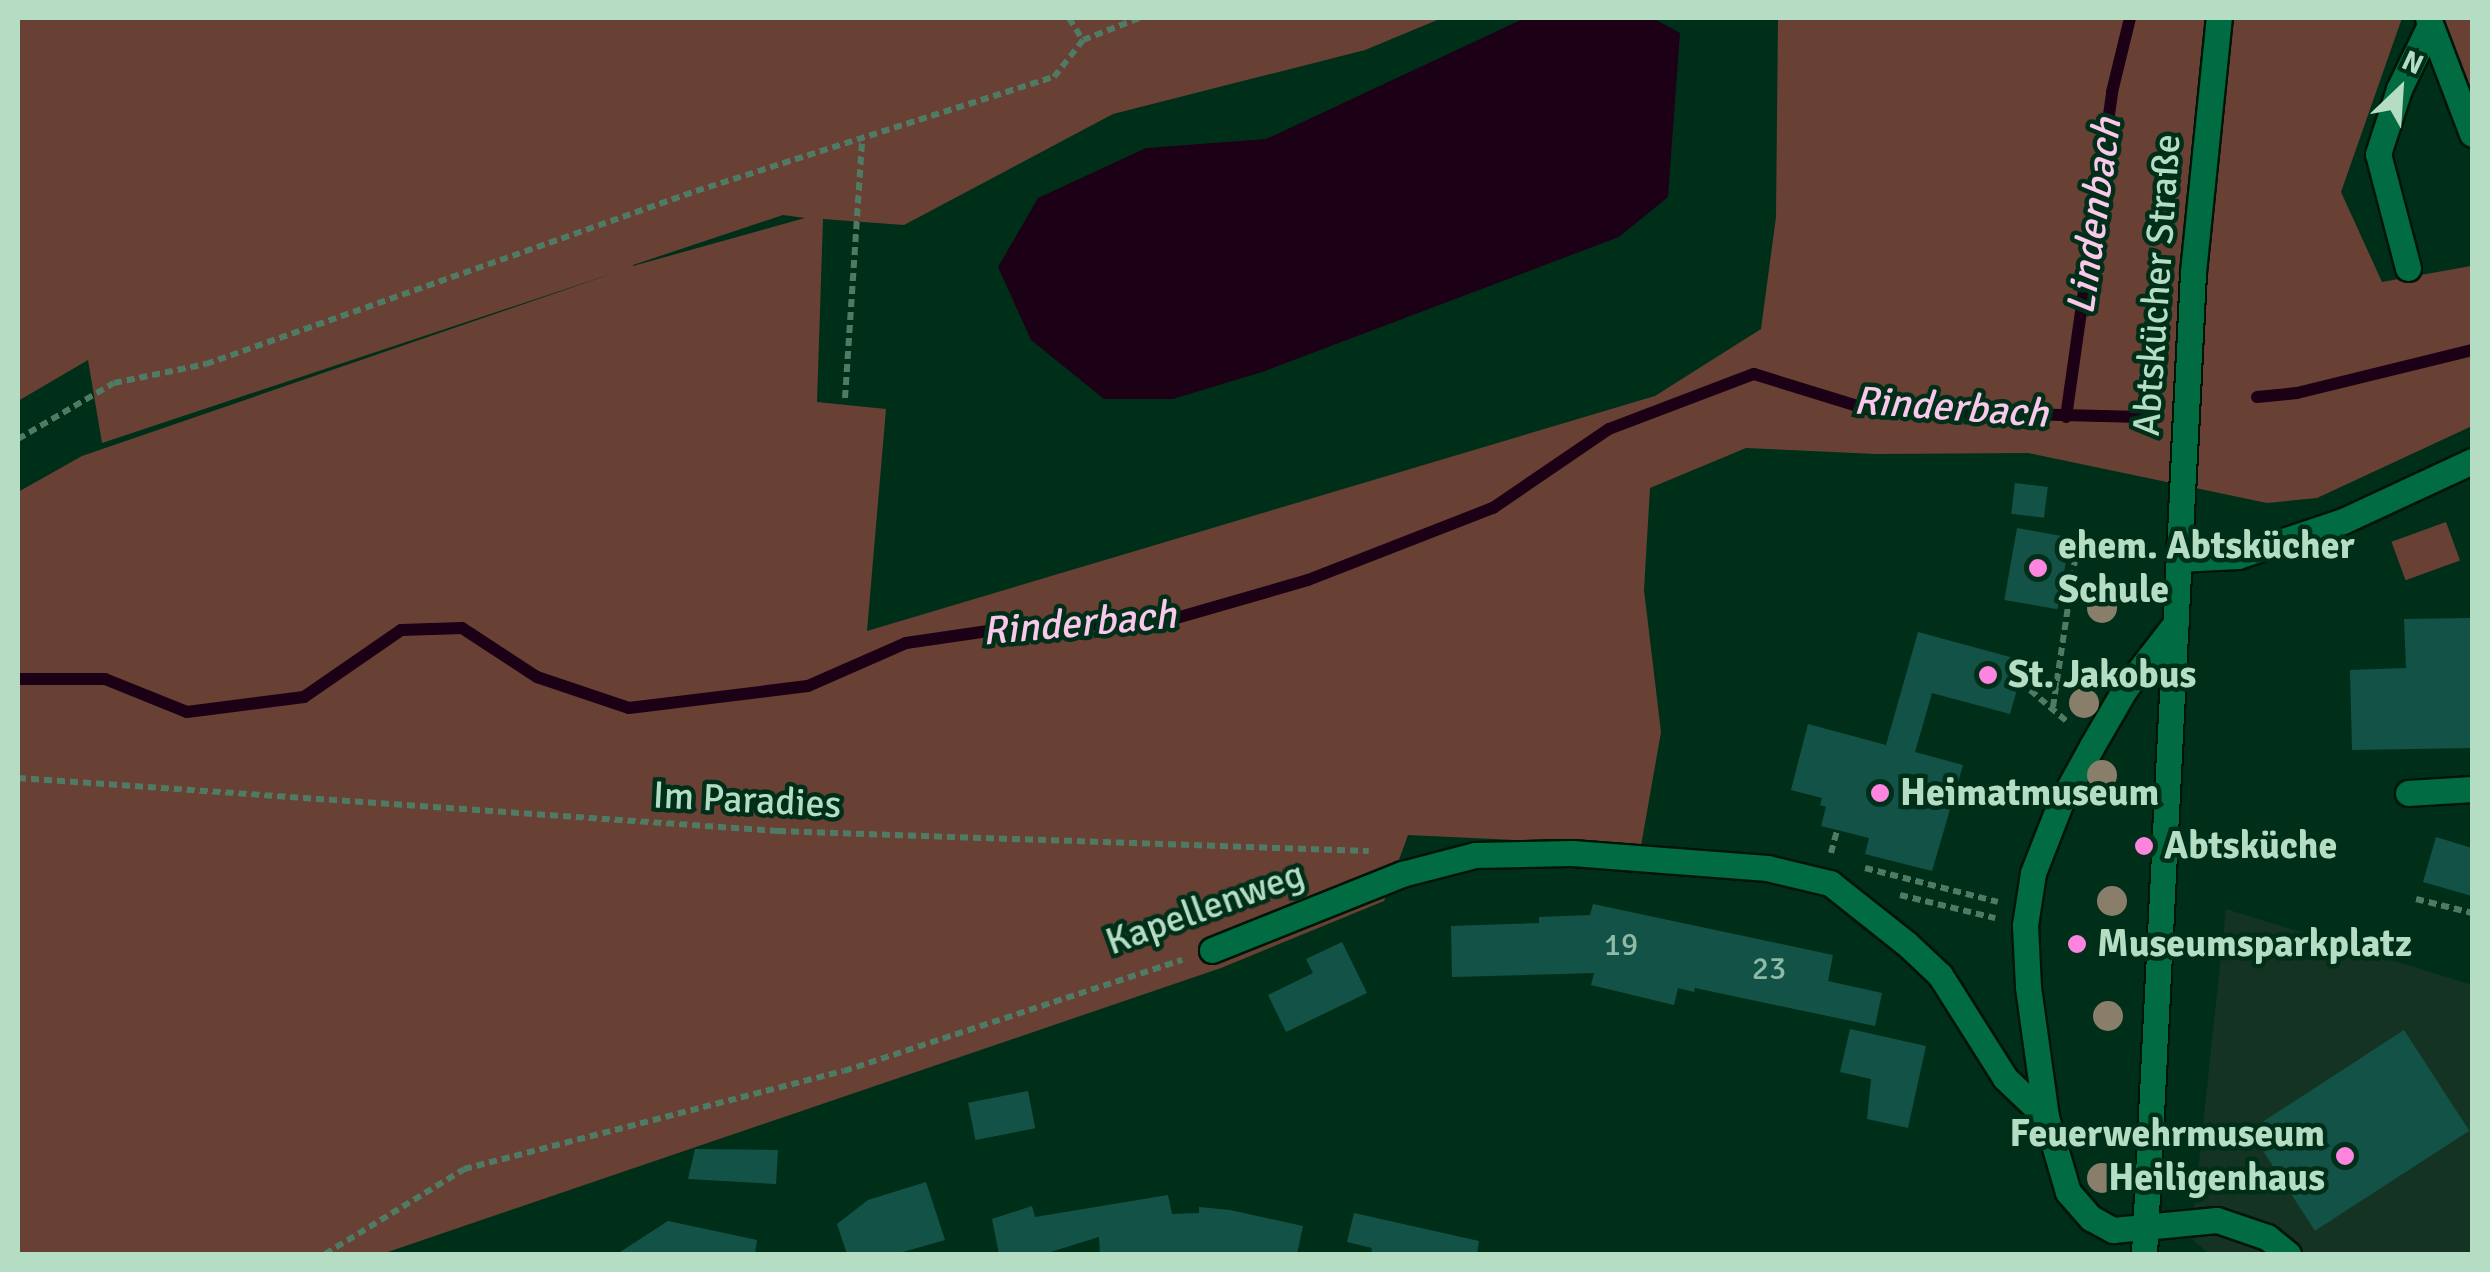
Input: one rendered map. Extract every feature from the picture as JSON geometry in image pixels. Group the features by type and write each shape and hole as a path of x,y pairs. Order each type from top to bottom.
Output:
{"street":[{"name":"Abtskücher Straße","path":"2144,1254 2192,272 2219,18"},
{"path":"2429,21 2472,134"},
{"path":"2408,268 2378,154 2399,90 2429,21"},
{"path":"2179,558 2238,556 2343,522 2472,462"},
{"path":"2176,623 2125,689 2092,746 2060,804 2034,873 2026,909 2028,987 2046,1117 2068,1192 2091,1218 2114,1230 2217,1220 2267,1237 2288,1254"},
{"path":"2408,793 2472,788"},
{"name":"Kapellenweg","path":"1212,950 1402,874 1475,855 1572,853 1767,868 1830,883 1907,944 1940,975 2004,1078 2046,1117"}],"path":[{"path":"1069,18 1084,40"},
{"path":"18,439 114,383 206,364 696,191 1054,77 1084,40 1140,18"},
{"path":"845,398 862,139"},
{"path":"2053,707 2075,559"},
{"path":"2018,686 2102,684 2125,689"},
{"path":"2028,688 2092,746"},
{"name":"Im Paradies","path":"18,778 778,831 1375,852"},
{"path":"1836,830 1829,859 2026,909"},
{"path":"1888,892 1986,916"},
{"path":"2416,900 2472,913"},
{"name":"Kapellenweg","path":"324,1254 464,1169 844,1071 1212,950"},
{"path":"2151,1126 2173,1127 2181,1170 2216,1192"}],"shaded area":[{"path":"18,18 1442,18 1365,50 1113,114 904,225 823,219 817,402 886,409 867,631 1655,396 1761,329 1776,217 1778,18 2402,18 2341,192 2382,282 2471,266 2472,426 2317,498 2267,503 2028,453 1876,454 1746,448 1650,488 1644,590 1661,732 1641,846 1408,835 1384,901 1221,968 382,1254 18,1254 18,492 82,456 617,272 102,443 88,360 18,401","holes":["783,215 805,218 633,266"]},
{"path":"1525,18 1653,18 1680,33 1668,197 1619,237 1262,372 1173,399 1104,399 1031,340 998,267 1038,198 1146,148 1266,139"},
{"path":"2440,18 2472,18 2472,101"},
{"path":"2446,522 2460,561 2406,580 2391,542"},
{"path":"2226,909 2472,985 2472,1254 2209,1254 2191,1238"}],"building":[{"path":"2015,483 2048,487 2044,518 2011,514"},
{"name":"ehem. Abtskücher Schule","path":"2017,528 2070,537 2058,609 2004,600"},
{"path":"2472,618 2472,748 2352,750 2350,670 2406,668 2404,619"},
{"name":"Heimatmuseum","path":"1918,632 2025,661 2010,714 1932,693 1915,752 1963,765 1932,871 1865,854 1869,838 1821,826 1826,807 1820,805 1822,798 1791,790 1808,724 1886,745"},
{"path":"2436,837 2472,848 2472,896 2423,882"},
{"path":"1593,904 1833,955 1828,981 1882,993 1875,1026 1695,988 1694,992 1678,988 1674,1005 1591,985 1594,973 1452,977 1451,926 1539,923 1539,917 1590,915"},
{"path":"1342,942 1367,993 1286,1032 1268,995 1313,973 1306,959"},
{"path":"1850,1029 1926,1046 1908,1128 1867,1119 1871,1079 1840,1072"},
{"path":"2404,1030 2469,1131 2315,1231 2250,1130"},
{"path":"1028,1091 1035,1128 975,1140 968,1103"},
{"path":"695,1149 778,1150 776,1184 688,1179"},
{"path":"926,1182 945,1240 896,1254 847,1254 837,1224 868,1200"},
{"path":"1168,1195 1172,1214 1199,1213 1199,1207 1303,1226 1297,1254 1100,1254 1099,1237 1044,1254 999,1254 992,1219 1032,1206 1035,1217"},
{"path":"1354,1213 1479,1241 1477,1254 1371,1254 1372,1248 1347,1242"},
{"path":"668,1221 757,1240 755,1254 617,1254"}],"waterway":[{"name":"Lindenbach","path":"2066,417 2112,92 2130,18"},
{"name":"Rinderbach","path":"2257,397 2297,393 2472,350"},
{"name":"Rinderbach","path":"18,679 105,679 187,712 304,697 401,630 462,628 537,677 629,708 808,686 906,643 1023,626 1159,623 1308,580 1493,508 1609,429 1754,374 1870,410 2142,417"}],"place":[{"name":"ehem. Abtskücher Schule","path":"2038,568"},
{"name":"St. Jakobus","path":"1988,675"},
{"name":"Heimatmuseum","path":"1880,793"},
{"name":"Abtsküche","path":"2144,846"},
{"name":"Museumsparkplatz","path":"2077,944"},
{"name":"Feuerwehrmuseum Heiligenhaus","path":"2345,1156"}]}
